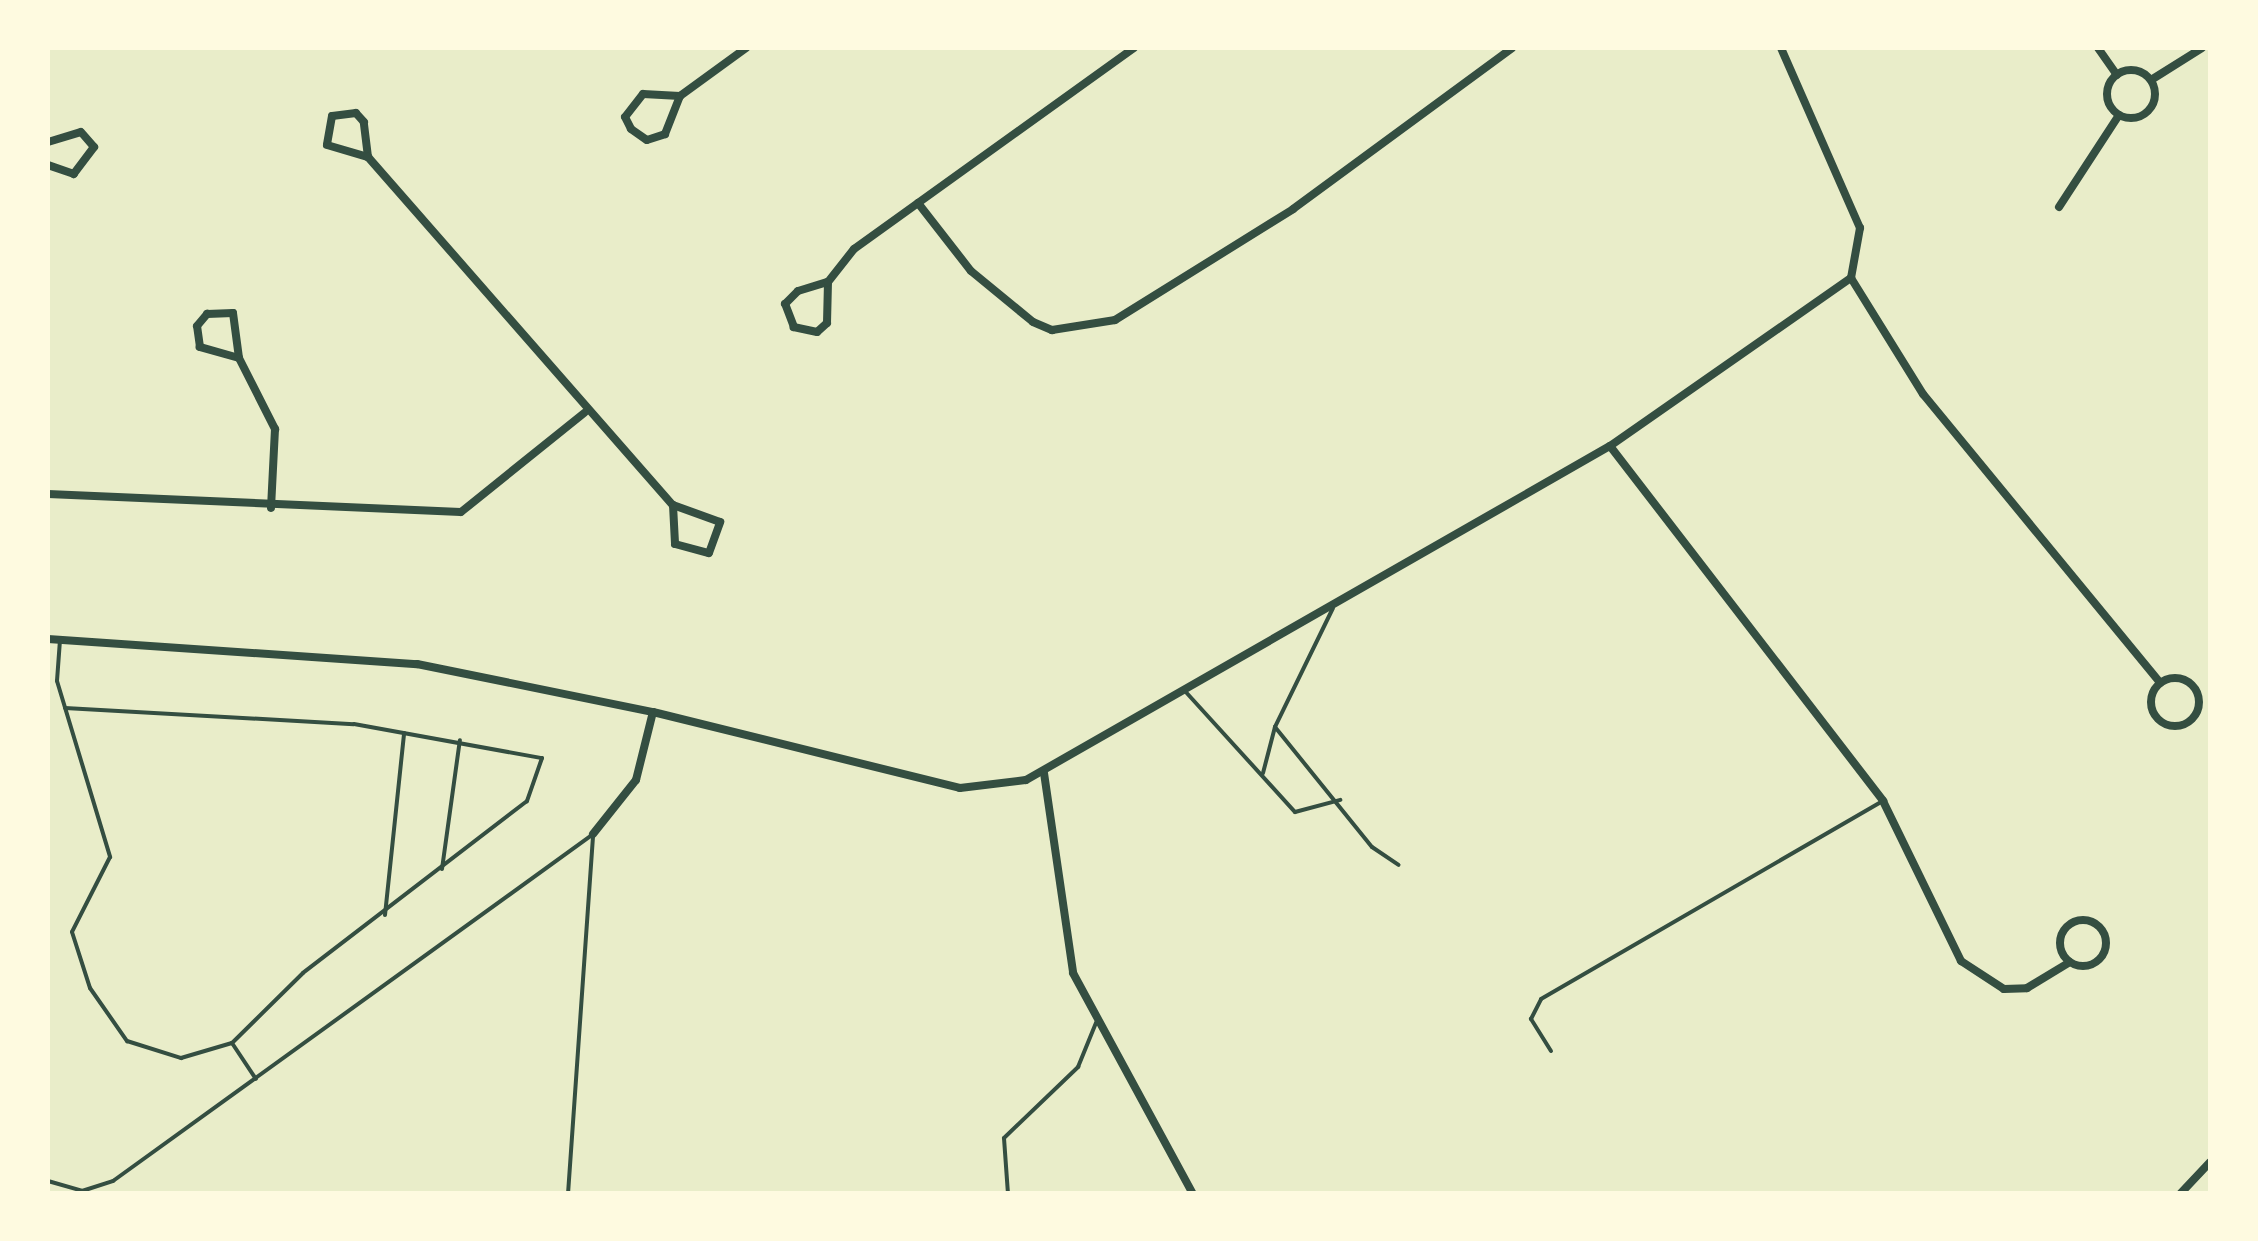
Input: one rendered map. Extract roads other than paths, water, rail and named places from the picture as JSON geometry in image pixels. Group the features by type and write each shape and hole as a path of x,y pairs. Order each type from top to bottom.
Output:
{"street":[{"path":"680,96 642,94 626,118 631,129 647,140 665,134 680,96 746,48"},
{"path":"828,282 828,323 816,332 794,327 785,304 828,282 854,249 1134,48"},
{"path":"918,202 972,270 1033,322 1052,330 1116,320 1292,209 1512,48"},
{"path":"1781,48 1860,228 1851,278 1923,394 2160,683 2190,684 2199,705 2192,719 2178,726 2157,718 2152,696 2160,683"},
{"path":"2098,48 2117,75"},
{"path":"2151,80 2202,48"},
{"path":"2119,115 2108,90 2117,75 2135,70 2151,80"},
{"path":"2119,115 2137,118 2152,106 2151,80"},
{"path":"368,157 364,122 356,113 332,116 327,145 368,157 584,413 672,505 720,522 709,553 675,544 672,505"},
{"path":"2059,208 2119,115"},
{"path":"48,142 81,132 94,158 74,174 48,165"},
{"path":"48,639 417,664 653,712 960,788 1044,773 1610,446 1851,278"},
{"path":"239,358 200,347 197,326 207,314 233,314 239,358 275,429 272,508"},
{"path":"48,494 272,508 461,512 584,413"},
{"path":"1610,446 1883,801 1961,961 1979,980 2027,988 2070,962 2092,964 2104,954 2098,924 2084,919 2064,929 2059,943 2070,962"},
{"path":"594,834 636,780 653,712"},
{"path":"1044,773 1066,951 1096,1023 1193,1194"},
{"path":"2180,1194 2210,1162"}],"lane":[{"path":"1263,774 1275,727 1336,604"},
{"path":"60,640 64,708 110,857 72,932 90,988 127,1040 181,1058 232,1042 303,974 442,872 540,782 537,753 460,740 404,732 64,708"},
{"path":"1184,690 1295,812 1340,800"},
{"path":"1275,727 1340,800 1372,847 1399,865"},
{"path":"385,915 404,732"},
{"path":"442,872 460,740"},
{"path":"1551,1051 1531,1019 1541,999 1883,801"},
{"path":"48,1180 82,1191 113,1181 594,834"},
{"path":"568,1194 594,834"},
{"path":"1008,1194 1004,1138 1078,1067 1096,1023"},
{"path":"232,1042 256,1080"}]}
